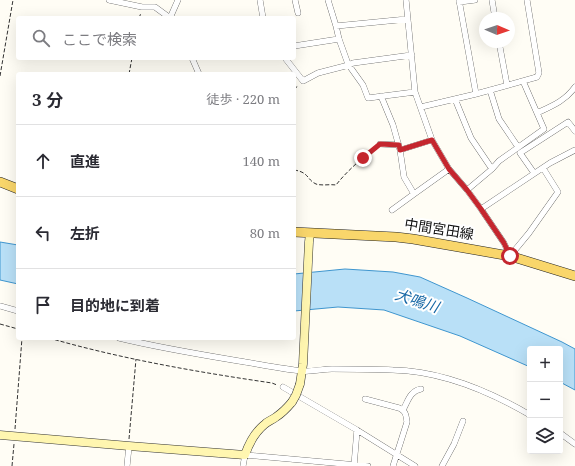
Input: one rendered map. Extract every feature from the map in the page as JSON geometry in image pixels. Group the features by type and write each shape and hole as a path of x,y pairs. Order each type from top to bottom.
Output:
{"main road":[{"path":"0,182 16,188"},
{"name":"中間宮田線","path":"296,233 310,238 354,234 396,237 488,251 510,256 575,276"}],"street":[{"path":"109,0 142,8 156,7 167,16"},
{"path":"149,0 150,7"},
{"path":"171,16 178,0"},
{"path":"260,0 262,16"},
{"path":"295,0 298,13"},
{"path":"328,0 339,39 349,65 363,85 368,98 415,92"},
{"path":"406,0 415,92 432,140 449,169 467,190 504,243 510,256 529,233 558,192 543,168"},
{"path":"475,0 459,1 476,94"},
{"path":"492,0 494,12"},
{"path":"421,107 537,77 539,73 527,0"},
{"path":"336,26 408,18"},
{"path":"296,46 339,39"},
{"path":"500,48 507,85"},
{"path":"296,73 302,81 318,73 353,63 412,55"},
{"path":"193,60 198,72"},
{"path":"286,60 295,72"},
{"path":"467,190 500,161 544,129 524,81"},
{"path":"537,113 558,103 571,92 575,86"},
{"path":"490,90 498,119 518,147"},
{"path":"381,96 393,125 404,176 414,194"},
{"path":"455,99 471,138 492,169"},
{"path":"534,173 520,153 568,122 575,131"},
{"path":"380,144 399,148 432,140"},
{"path":"481,209 534,173 575,150"},
{"path":"392,210 449,169"},
{"path":"243,466 245,455 251,439 265,424 284,411 292,402 300,384 303,367 310,238"},
{"path":"563,273 575,270"},
{"path":"0,306 16,311"},
{"path":"129,340 233,360 333,369 423,372 481,390 527,413"},
{"path":"283,387 415,466"},
{"path":"393,466 407,422 404,410 411,393 420,389"},
{"path":"365,399 404,410"},
{"path":"442,466 454,444 463,421"},
{"path":"354,466 357,430"},
{"path":"0,435 368,466"},
{"path":"563,436 575,444"},
{"path":"127,466 129,446"}],"path":[{"path":"0,76 13,0"},
{"path":"129,72 132,60"},
{"path":"296,170 300,170 305,173 313,182 317,184 336,184 343,176 380,144"},
{"path":"0,324 16,328"},
{"path":"12,466 22,340"},
{"path":"56,340 136,359 219,375 272,383 283,387"},
{"path":"129,446 136,359"}],"water":[{"path":"0,242 16,245 16,284 0,280"},
{"name":"犬鳴川","path":"345,269 393,272 420,277 575,349 575,390 563,384 563,346 527,346 527,366 460,336 384,310 338,307 296,311 296,274"}],"route":[{"path":"363,158 380,144 399,145 400,150 432,140 449,169 467,190 504,243 510,256"}]}
